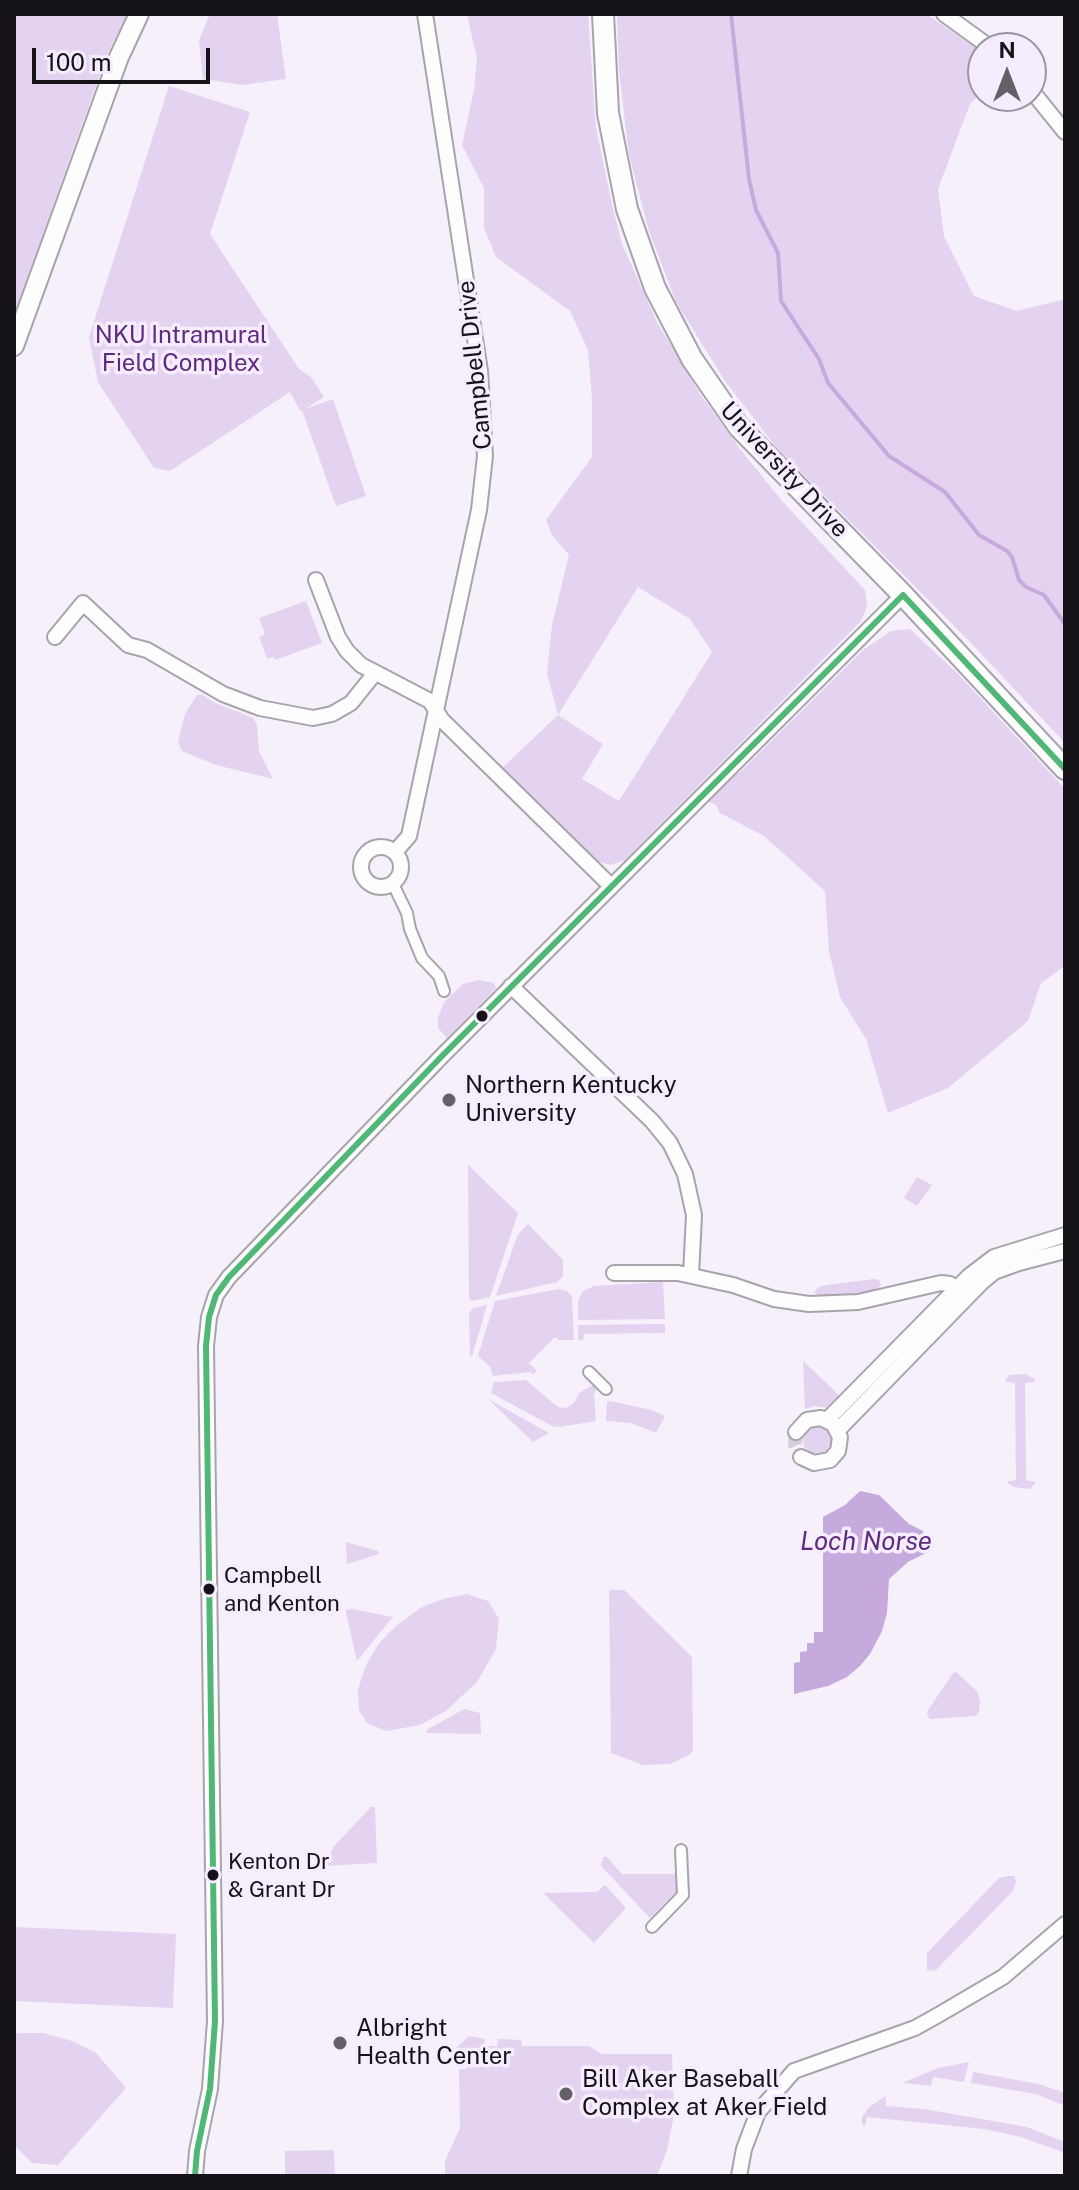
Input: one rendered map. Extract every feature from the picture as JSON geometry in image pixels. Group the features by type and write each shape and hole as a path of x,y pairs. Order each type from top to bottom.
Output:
{"main road":[{"name":"University Drive","path":"603,14 608,113 622,190 655,288 684,345 739,427 903,595 1065,769"}],"street":[{"path":"14,346 119,57 139,14"},
{"name":"Campbell Drive","path":"393,884 402,868 395,852 409,836 437,714 479,510 485,456 481,381 425,14"},
{"path":"945,14 969,32"},
{"path":"1047,110 1065,132"},
{"path":"316,580 338,637 347,651 361,665 430,701 437,714 611,886"},
{"path":"195,2176 210,2089 215,2021 206,1346 209,1317 216,1295 229,1277 511,986 903,595"},
{"path":"55,637 83,603 128,645 147,650 223,694 260,708 313,718 332,714 351,703 375,673"},
{"path":"395,852 376,848 365,855 361,868 370,884 381,888 393,884 407,913 422,958 439,976 444,991"},
{"path":"511,986 652,1121 670,1143 685,1174 694,1215 691,1275"},
{"path":"960,1295 969,1276 994,1257 1065,1235"},
{"path":"833,1425 960,1295 994,1272 1065,1251"},
{"path":"614,1273 691,1275 774,1299 809,1304 858,1302 941,1283 950,1284 960,1295"},
{"path":"589,1372 606,1389"},
{"path":"796,1432 807,1420 814,1418 833,1425 840,1444 830,1460 814,1463 801,1457"},
{"path":"652,1927 683,1895 681,1850"},
{"path":"739,2176 744,2149 758,2112 794,2071 915,2028 1003,1977 1065,1924"}],"green space":[{"path":"14,14 127,14 107,55 14,314"},
{"path":"210,14 277,14 286,79 242,85 203,79 199,40"},
{"path":"467,14 588,14 596,128 613,209 622,244 657,322 700,394 740,449 783,502 865,590 867,607 861,621 625,860 610,865 594,860 502,768 558,715 547,673 552,625 569,555 552,535 546,520 592,457 592,400 588,350 570,311 496,257 484,228 484,188 462,145 477,59","holes":["638,587 690,619 712,652 619,801 582,779 603,744 558,715"]},
{"path":"617,14 926,14 967,42 967,112 938,189 944,236 974,296 1017,311 1065,299 1065,743 971,643 776,447 725,381 676,302 649,231 629,155 619,71"},
{"name":"NKU Intramural Field Complex","path":"169,86 250,112 210,234 299,369 311,377 324,397 305,409 333,399 366,496 336,506 302,410 290,392 170,471 154,468 98,382 89,337"},
{"path":"306,601 322,643 275,660 273,657 267,659 259,637 265,634 259,618"},
{"path":"910,629 958,674 1065,789 1065,966 1041,983 1028,1021 948,1088 888,1113 866,1039 840,997 829,951 825,891 764,836 720,813 716,805 705,800 717,787 740,772 863,650 891,631"},
{"path":"197,695 253,718 257,725 259,751 273,779 216,765 182,751 178,742 185,714"},
{"path":"479,980 494,983 496,988 447,1038 438,1028 444,1002 463,984"},
{"path":"468,1165 518,1213 490,1297 472,1301 469,1299"},
{"path":"917,1177 932,1185 917,1206 904,1198"},
{"path":"528,1224 563,1260 563,1277 557,1282 496,1296 518,1234"},
{"path":"879,1280 881,1285 876,1290 837,1296 819,1296 814,1292 827,1285"},
{"path":"663,1282 665,1319 578,1320 578,1300 583,1291 594,1286"},
{"path":"559,1289 567,1291 572,1297 574,1340 558,1340 555,1337 529,1363 537,1371 533,1374 493,1376 490,1367 478,1356 495,1301"},
{"path":"487,1305 470,1356 469,1314 473,1308"},
{"path":"665,1324 665,1333 584,1334 583,1340 578,1340 578,1325"},
{"path":"803,1361 840,1396 829,1408 814,1406 805,1409"},
{"path":"1025,1374 1035,1379 1034,1382 1025,1383 1026,1480 1036,1482 1030,1489 1014,1487 1006,1482 1016,1480 1015,1383 1005,1381 1009,1375"},
{"path":"526,1380 558,1407 566,1408 574,1403 579,1393 595,1384 598,1387 594,1394 596,1421 552,1426 491,1393 494,1382"},
{"path":"488,1399 549,1433 533,1442"},
{"path":"607,1402 665,1416 656,1433 631,1423 606,1421"},
{"path":"817,1426 830,1432 832,1441 825,1453 816,1455 804,1447 803,1438 808,1429"},
{"path":"346,1542 378,1551 379,1554 347,1564"},
{"path":"609,1590 624,1590 692,1657 693,1749 691,1754 670,1764 643,1765 611,1753"},
{"path":"467,1594 488,1601 499,1619 496,1649 477,1682 446,1711 420,1725 386,1731 367,1723 359,1710 358,1689 366,1665 380,1642 422,1607"},
{"path":"346,1610 393,1617 357,1661 346,1613"},
{"path":"956,1672 977,1691 979,1711 976,1716 930,1719 928,1710"},
{"path":"464,1709 480,1713 481,1734 426,1733 428,1729"},
{"path":"371,1807 375,1807 377,1863 324,1866 334,1846"},
{"path":"603,1857 607,1857 622,1874 677,1874 678,1890 650,1918 601,1866"},
{"path":"1014,1876 1016,1881 1013,1891 936,1970 927,1971 927,1953 999,1878"},
{"path":"605,1885 626,1908 594,1943 543,1893 597,1892"},
{"path":"14,1927 176,1934 173,2008 14,2001"},
{"path":"43,2033 72,2041 96,2053 126,2088 58,2165 32,2163 14,2145 14,2035"},
{"name":"Bill Aker Baseball Complex at Aker Field","path":"469,2036 485,2039 484,2046 497,2046 498,2039 521,2040 522,2046 589,2046 602,2054 672,2054 674,2115 667,2150 657,2176 445,2176 445,2161 460,2128 459,2069 466,2069 463,2056 459,2058 456,2048"},
{"path":"969,2062 964,2082 933,2077 931,2086 902,2083 938,2068"},
{"path":"973,2072 1039,2084 1065,2093 1065,2106 1036,2094 971,2083"},
{"path":"886,2096 886,2106 924,2109 1027,2127 1065,2142 1065,2153 1021,2137 984,2129 867,2117 865,2126 862,2124 862,2117 869,2107"},
{"path":"334,2150 335,2176 285,2176 285,2151"}],"water":[{"name":"Loch Norse","path":"860,1491 879,1495 909,1524 923,1531 930,1551 908,1562 889,1579 887,1613 882,1631 860,1666 847,1677 828,1686 794,1694 794,1663 800,1662 800,1652 807,1651 807,1643 814,1643 814,1632 823,1632 823,1517 845,1505"}],"waterway":[{"path":"731,14 749,179 756,210 778,253 781,301 819,359 828,383 889,456 945,492 979,535 1007,551 1019,580 1026,587 1044,595 1065,624"}],"tunnel":[{"path":"796,1432 795,1444 801,1457"}],"transit line":[{"path":"195,2176 210,2089 215,2021 206,1346 209,1317 216,1295 229,1277 442,1056 903,595 1065,769"}],"place":[{"name":"Northern Kentucky University","path":"449,1100"},
{"name":"Campbell and Kenton","path":"209,1589"},
{"name":"Kenton Dr & Grant Dr","path":"213,1875"},
{"name":"Albright Health Center","path":"340,2043"},
{"name":"Bill Aker Baseball Complex at Aker Field","path":"566,2094"}]}
